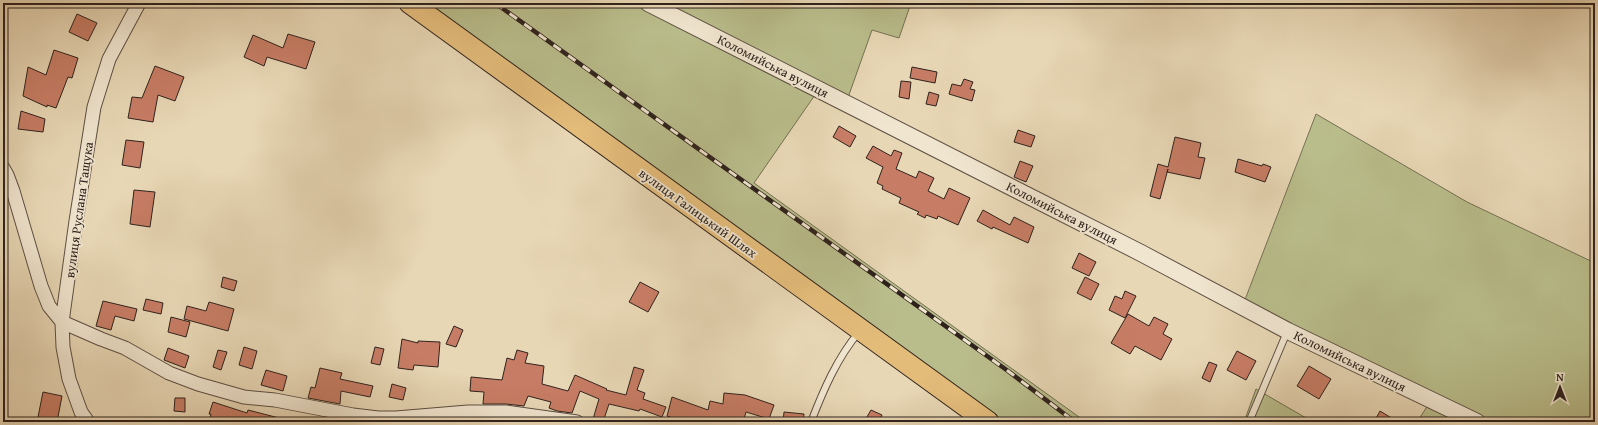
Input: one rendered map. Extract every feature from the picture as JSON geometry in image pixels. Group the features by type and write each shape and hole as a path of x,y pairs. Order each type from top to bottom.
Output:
{"highway":[{"name":"вулиця Галицький Шлях","path":"410,3 988,422"}],"street":[{"name":"вулиця Руслана Тащука","path":"88,422 81,412 69,378 62,322 94,107 109,59 140,3"},
{"name":"Коломийська вулиця","path":"648,3 911,135 1141,253 1288,331 1477,422"},
{"path":"3,168 13,191 49,306 62,322 101,340 125,348 169,373 198,384 244,397 274,400 378,418 468,412 506,412 577,422"}],"lane":[{"path":"811,422 836,366 861,330"},
{"path":"1249,422 1288,331"}],"green space":[{"path":"402,3 911,3 899,38 872,30 845,106 817,92 754,183 1086,422 981,422"},
{"path":"1316,114 1467,202 1595,263 1595,422 1417,422 1430,402 1243,305"},
{"path":"1256,389 1313,422 1244,422"}],"building":[{"path":"77,14 97,23 88,41 69,32"},
{"path":"288,34 315,42 306,69 267,57 264,66 244,57 253,35 283,48"},
{"path":"54,50 78,58 72,78 68,77 56,108 47,105 47,107 23,96 28,67 46,75"},
{"path":"155,66 184,77 175,101 158,95 153,122 128,118 132,97 142,98"},
{"path":"912,67 937,72 935,83 910,78"},
{"path":"964,79 973,82 970,89 975,90 972,101 949,94 952,84 961,86"},
{"path":"901,81 911,82 909,99 899,97"},
{"path":"929,92 939,95 936,106 926,104"},
{"path":"21,111 45,119 43,132 18,129"},
{"path":"839,126 856,136 850,147 833,137"},
{"path":"1018,130 1035,136 1031,147 1014,142"},
{"path":"1175,137 1201,143 1198,157 1205,158 1200,179 1167,172 1160,199 1150,196 1158,164 1168,167"},
{"path":"126,140 144,142 140,168 122,165"},
{"path":"873,146 891,156 894,150 902,153 896,169 916,178 919,171 934,178 928,191 944,199 949,188 970,198 958,225 938,216 937,219 926,215 925,218 917,214 919,212 899,203 901,198 882,189 883,186 877,183 883,167 866,158"},
{"path":"1238,159 1271,167 1265,182 1235,172"},
{"path":"1020,161 1033,166 1026,182 1014,177"},
{"path":"134,190 155,192 150,227 130,224"},
{"path":"983,210 1010,225 1014,217 1034,227 1028,243 993,227 992,229 977,221"},
{"path":"1079,253 1096,262 1089,276 1072,268"},
{"path":"223,277 237,281 234,291 221,287"},
{"path":"1085,277 1099,284 1091,300 1077,293"},
{"path":"640,282 659,292 648,312 629,302"},
{"path":"1125,291 1136,296 1125,318 1109,310 1115,296 1122,299"},
{"path":"146,299 163,303 161,314 143,310"},
{"path":"103,301 137,309 134,321 115,316 111,330 96,326"},
{"path":"209,302 234,309 228,331 184,319 187,306 206,311"},
{"path":"1128,314 1149,326 1154,317 1168,324 1163,334 1172,339 1161,360 1135,346 1130,354 1111,343"},
{"path":"171,317 190,322 186,337 168,332"},
{"path":"454,326 463,330 456,347 446,344"},
{"path":"402,339 418,343 418,341 440,342 438,367 414,365 413,370 398,368"},
{"path":"244,347 257,351 252,369 239,365"},
{"path":"375,347 384,349 380,365 371,363"},
{"path":"168,348 189,356 185,368 164,360"},
{"path":"218,350 227,352 221,370 213,367"},
{"path":"517,350 528,353 525,363 544,366 542,384 568,391 575,375 607,389 606,390 626,395 634,367 644,370 637,390 645,393 643,399 666,407 662,417 640,409 639,411 609,404 603,422 593,419 599,399 580,391 572,413 557,411 549,408 551,402 528,396 524,406 483,404 484,392 470,391 471,377 502,380 507,358 514,360"},
{"path":"1237,351 1256,361 1246,380 1227,370"},
{"path":"1209,362 1217,365 1210,382 1202,378"},
{"path":"1309,366 1331,379 1319,399 1297,386"},
{"path":"320,368 342,373 340,379 373,386 370,397 341,391 340,404 308,398 311,387 315,388"},
{"path":"266,370 287,376 283,391 261,385"},
{"path":"392,384 406,388 403,400 389,397"},
{"path":"43,392 62,396 57,422 37,422"},
{"path":"724,393 745,395 774,405 769,419 746,412 743,422 678,422 679,420 667,416 672,397 708,410 710,401 723,404"},
{"path":"175,398 185,398 185,412 174,411"},
{"path":"213,402 247,413 248,410 283,419 283,422 209,422 211,414 209,414"},
{"path":"871,410 882,415 879,422 864,422"},
{"path":"1380,411 1398,422 1374,422"},
{"path":"784,412 804,414 803,422 783,422"}],"railway":[{"path":"495,3 1008,371 1075,422"}]}
